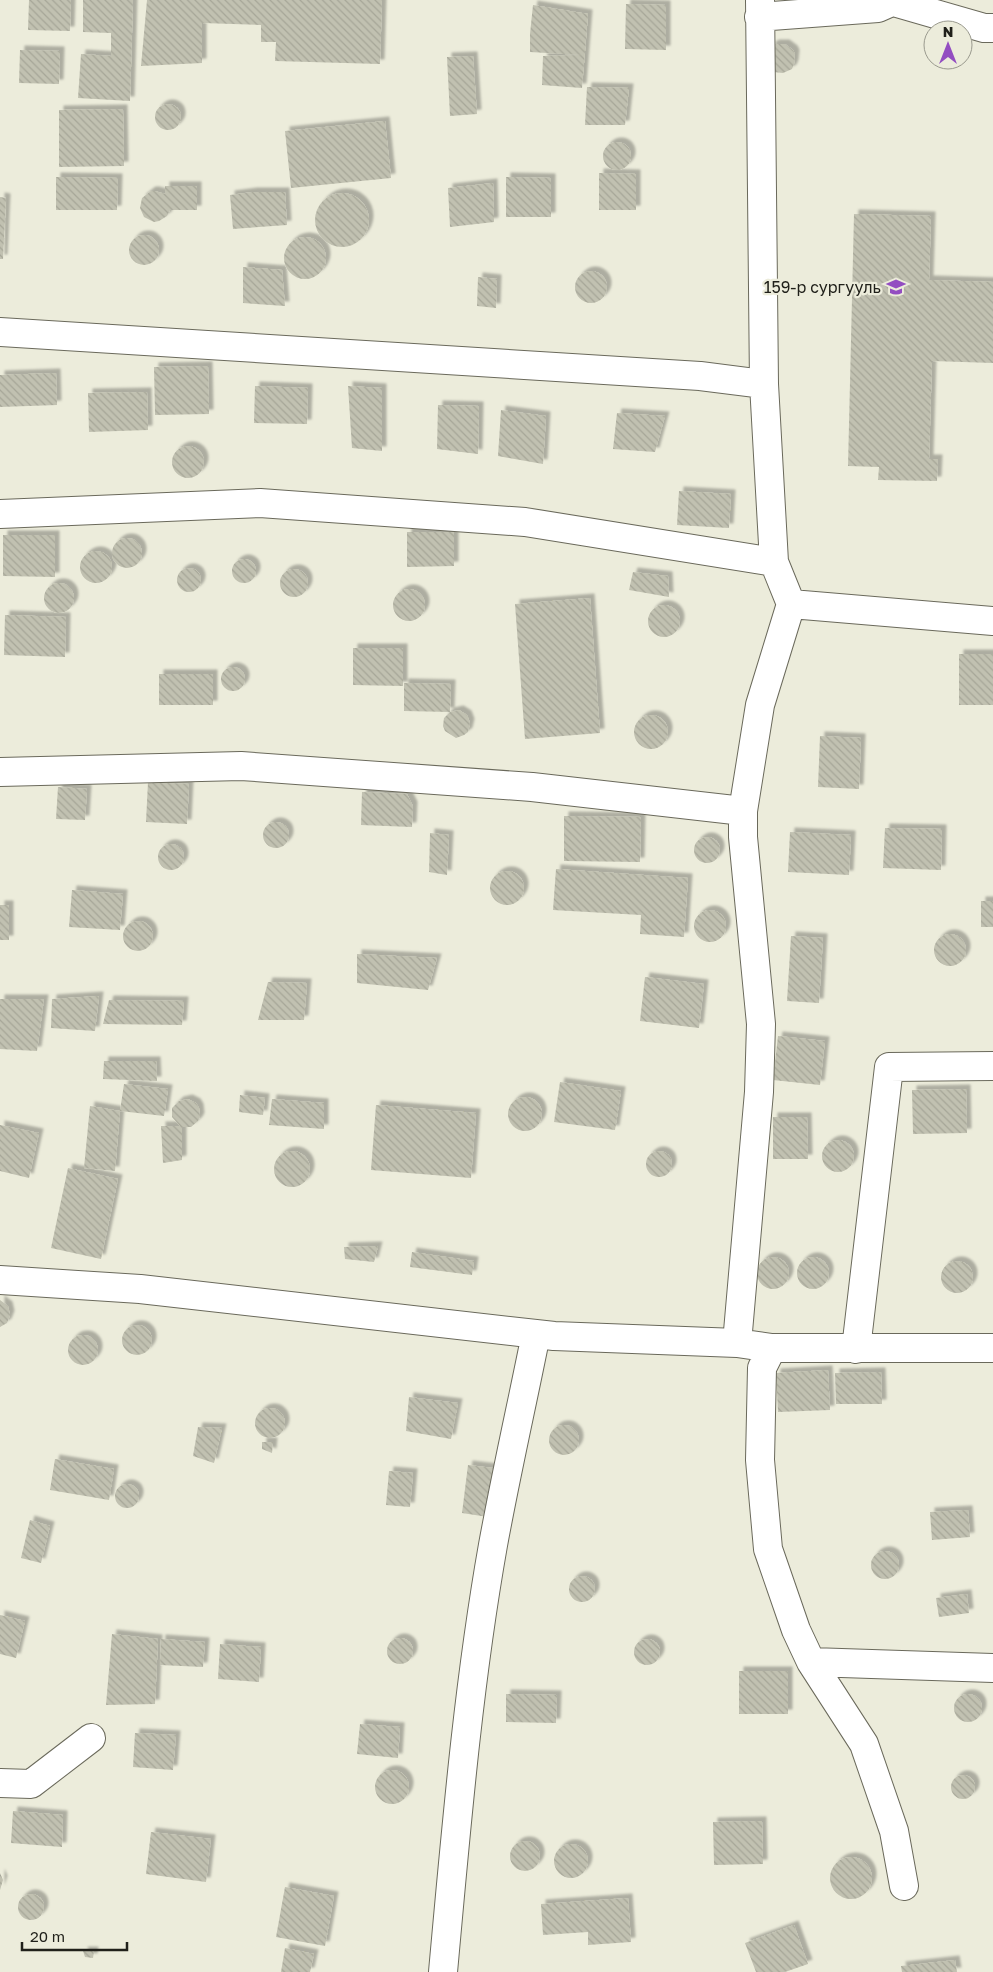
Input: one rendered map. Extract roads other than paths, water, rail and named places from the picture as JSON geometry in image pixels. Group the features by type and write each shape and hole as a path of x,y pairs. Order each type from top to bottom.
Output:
{"street":[{"path":"737,1343 759,1092 761,1024 743,837 743,812 760,705 791,604 774,562 764,384 759,8 853,11 878,8 895,1 984,28 993,28"},
{"path":"0,332 700,376 764,384"},
{"path":"0,514 260,503 525,522 774,562"},
{"path":"791,604 993,621"},
{"path":"0,772 240,766 532,787 743,812"},
{"path":"856,1349 889,1066 993,1066"},
{"path":"0,1280 140,1289 554,1336 737,1343 772,1348 993,1348"},
{"path":"443,1972 455,1844 477,1650 493,1544 536,1334"},
{"path":"772,1348 762,1368 760,1460 768,1549 796,1630 811,1662 864,1744 894,1830 904,1886"},
{"path":"811,1662 993,1668"},
{"path":"0,1783 31,1784 91,1738"}],"place":[{"name":"159-р сургууль","path":"896,287"}]}
